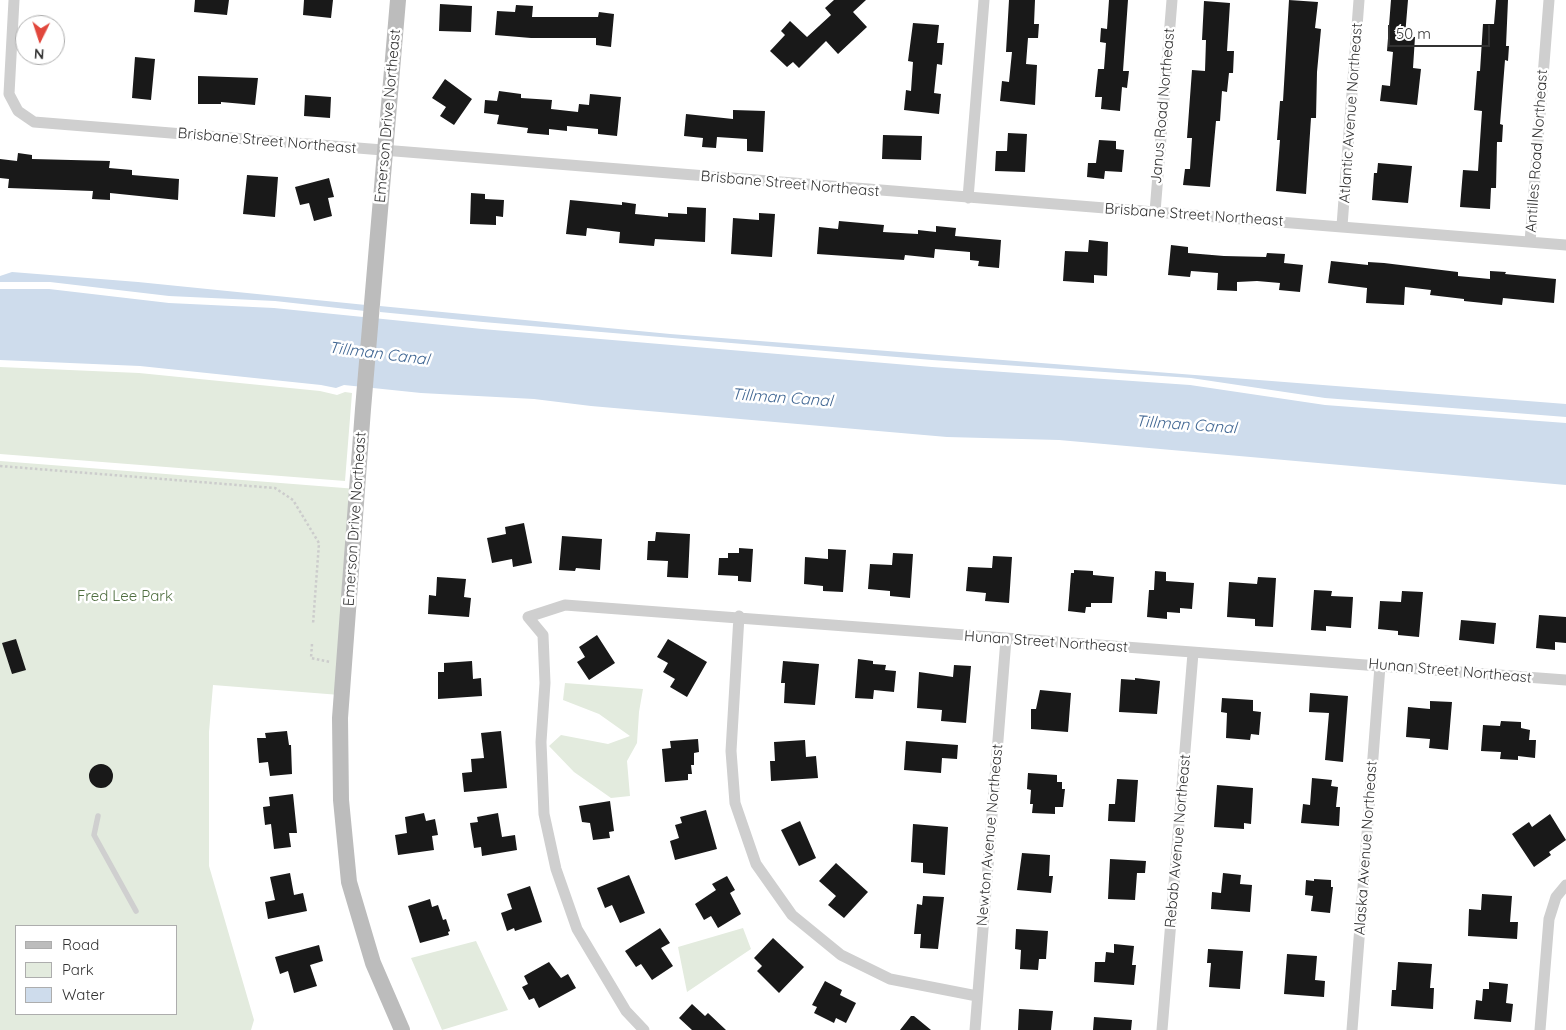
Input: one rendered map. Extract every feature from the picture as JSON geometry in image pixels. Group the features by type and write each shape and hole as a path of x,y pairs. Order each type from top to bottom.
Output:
{"street":[{"name":"Brisbane Street Northeast","path":"14,0 9,94 18,110 34,122 1566,245"},
{"name":"Emerson Drive Northeast","path":"398,0 384,151 376,277 363,409 340,718 341,800 349,882 373,963 402,1030"},
{"path":"968,198 984,0"},
{"name":"Janus Road Northeast","path":"1155,212 1172,0"},
{"name":"Atlantic Avenue Northeast","path":"1342,226 1360,0"},
{"name":"Antilles Road Northeast","path":"1530,242 1549,0"},
{"name":"Hunan Street Northeast","path":"644,1030 626,1011 577,929 556,869 544,814 541,742 546,683 543,635 528,617 565,605 739,616 1006,639 1566,680"},
{"path":"739,616 730,751 735,803 756,864 792,914 841,955 890,979 977,996"},
{"name":"Newton Avenue Northeast","path":"975,1030 1006,639"},
{"name":"Rebab Avenue Northeast","path":"1162,1030 1193,653"},
{"name":"Alaska Avenue Northeast","path":"1352,1030 1380,666"},
{"path":"1540,1030 1549,919 1556,897 1566,886"}],"lane":[{"path":"98,816 94,835 136,911"}],"path":[{"path":"0,466 275,488 293,500 319,543 313,624"},
{"path":"312,644 311,658 337,663"}],"green space":[{"path":"0,367 139,373 320,391 337,395 345,392 352,393 345,481 0,454"},
{"name":"Fred Lee Park","path":"0,461 357,489 340,695 213,685 209,732 209,866 254,1020 251,1030 0,1030"},
{"path":"565,683 643,689 637,743 627,761 630,796 611,798 574,772 549,746 561,735 608,744 630,736 599,714 563,700"},
{"path":"743,928 751,949 687,992 678,947"},
{"path":"476,941 508,1010 442,1030 411,958"}],"water":[{"path":"12,272 138,282 366,305 365,311 275,301 169,296 50,282 0,282 0,276"},
{"name":"Tillman Canal","path":"0,289 49,289 169,303 274,308 482,329 932,367 1190,385 1325,405 1566,423 1566,485 1059,440 947,437 591,406 534,399 421,393 344,385 336,388 140,366 0,360"},
{"path":"380,306 670,334 1566,404 1566,417 1325,398 1191,378 932,360 483,322 380,312"}],"building":[{"path":"195,0 229,0 227,15 194,12"},
{"path":"304,0 333,0 331,18 303,15"},
{"path":"834,0 866,0 853,12 867,27 838,54 826,41 799,68 793,62 787,67 770,51 785,35 781,31 790,21 807,37 831,15 825,8"},
{"path":"1009,0 1035,0 1034,24 1039,24 1038,38 1028,38 1026,64 1037,65 1035,105 1000,101 1002,81 1009,82 1012,52 1006,52"},
{"path":"1109,0 1128,0 1123,71 1129,71 1127,88 1122,87 1120,111 1101,109 1102,97 1095,97 1098,69 1104,69 1106,43 1100,42 1101,28 1107,29"},
{"path":"1289,0 1318,2 1315,28 1321,29 1317,72 1316,118 1311,118 1306,194 1276,191 1280,140 1277,140 1280,101 1283,101"},
{"path":"1391,0 1408,0 1405,36 1415,37 1413,68 1421,69 1417,105 1380,101 1382,85 1390,86 1393,52 1387,51"},
{"path":"1496,0 1508,0 1506,46 1509,46 1508,61 1505,60 1500,124 1503,125 1502,142 1497,142 1496,188 1491,188 1490,209 1460,207 1463,170 1478,171 1482,111 1474,110 1477,71 1480,71 1483,24 1494,24"},
{"path":"1204,1 1230,3 1227,51 1234,51 1233,73 1229,73 1227,92 1222,91 1220,121 1216,121 1210,187 1183,185 1185,169 1190,169 1192,138 1187,138 1192,70 1205,71 1206,40 1202,40"},
{"path":"440,4 472,6 471,32 439,31"},
{"path":"516,5 533,6 532,17 598,17 599,12 614,14 611,47 596,45 596,38 531,38 495,35 497,11 515,12"},
{"path":"913,23 939,25 937,43 944,43 942,65 937,64 934,93 941,94 939,114 904,110 906,90 911,91 913,62 908,61"},
{"path":"135,57 155,59 151,100 132,98"},
{"path":"198,76 258,78 255,105 221,102 221,104 198,104"},
{"path":"445,79 472,99 454,125 440,116 446,107 432,98"},
{"path":"499,91 521,94 521,98 552,100 551,109 578,112 579,104 589,105 590,94 621,97 617,136 598,134 598,129 567,126 567,131 549,129 549,135 527,133 528,128 497,124 499,115 484,113 485,100 497,101"},
{"path":"305,95 331,97 330,118 304,116"},
{"path":"733,110 765,111 763,152 747,151 747,139 717,137 716,148 702,147 703,138 684,136 686,114 733,119"},
{"path":"1008,133 1027,134 1025,172 995,171 996,151 1007,151"},
{"path":"883,135 922,136 921,160 882,159"},
{"path":"1099,140 1116,141 1116,149 1124,150 1122,172 1105,171 1104,179 1087,177 1088,163 1096,163"},
{"path":"18,153 32,155 32,159 110,161 109,168 132,170 132,175 179,179 178,200 110,193 110,200 92,199 93,191 8,188 9,179 0,178 0,159 17,161"},
{"path":"1378,163 1412,166 1408,203 1372,200 1374,173 1377,173"},
{"path":"247,175 278,177 275,217 243,214"},
{"path":"329,178 334,197 328,198 332,216 314,221 309,203 300,205 295,187"},
{"path":"471,193 485,194 485,199 504,200 503,217 496,216 496,225 470,224"},
{"path":"570,200 622,205 622,202 636,204 635,214 668,217 668,213 687,214 687,207 706,208 705,242 655,239 654,246 619,243 620,232 587,228 586,236 566,234"},
{"path":"759,213 775,214 772,257 731,254 733,218 759,220"},
{"path":"839,221 884,225 883,232 918,234 918,230 936,232 936,226 956,228 955,236 1001,240 999,268 978,266 979,261 970,260 970,252 935,249 934,258 905,255 904,260 817,254 819,227 838,229"},
{"path":"1089,240 1108,242 1107,276 1094,275 1094,283 1063,281 1065,251 1088,252"},
{"path":"1171,245 1188,247 1188,253 1224,256 1266,257 1267,253 1285,254 1284,263 1303,265 1300,292 1279,290 1280,283 1257,281 1237,282 1237,291 1217,290 1218,273 1191,271 1190,277 1168,275"},
{"path":"1331,261 1368,265 1368,262 1384,263 1458,272 1458,276 1490,279 1490,271 1556,279 1554,303 1503,298 1502,305 1464,301 1464,299 1430,295 1431,290 1405,287 1404,305 1366,303 1367,288 1328,283"},
{"path":"524,523 532,563 513,567 512,559 492,563 487,538 506,534 505,527"},
{"path":"656,532 690,534 688,578 667,577 668,561 647,560 648,541 655,541"},
{"path":"562,536 602,539 600,570 576,568 575,571 559,570"},
{"path":"739,548 753,549 751,582 738,581 738,576 718,575 719,558 728,558 728,553 739,553"},
{"path":"828,549 846,550 843,592 823,591 823,586 804,584 805,557 828,559"},
{"path":"893,553 913,554 910,598 890,596 890,591 868,589 870,564 892,565"},
{"path":"993,556 1012,557 1009,603 985,601 986,593 966,591 968,567 992,568"},
{"path":"1074,570 1093,571 1093,575 1114,577 1112,603 1091,603 1091,607 1086,607 1085,613 1068,611 1071,573 1074,573"},
{"path":"1155,571 1166,572 1166,581 1194,583 1192,609 1180,608 1180,613 1167,612 1167,619 1147,617 1149,590 1154,590"},
{"path":"437,577 466,579 464,597 471,598 469,617 428,614 429,595 436,596"},
{"path":"1258,577 1276,578 1273,627 1255,626 1255,619 1227,617 1229,582 1257,584"},
{"path":"1314,590 1332,591 1331,596 1353,597 1351,628 1326,626 1326,631 1311,630"},
{"path":"1402,591 1423,592 1419,637 1398,635 1398,631 1378,629 1380,601 1401,602"},
{"path":"1539,615 1566,617 1566,643 1555,642 1555,650 1536,648"},
{"path":"1461,620 1496,623 1494,644 1459,640"},
{"path":"597,635 615,663 589,680 577,662 585,657 579,647"},
{"path":"16,639 26,670 12,674 2,643"},
{"path":"668,639 707,662 687,697 670,687 675,679 663,672 668,663 657,657"},
{"path":"858,659 873,661 873,664 886,665 885,670 896,671 894,692 874,690 873,699 855,698"},
{"path":"472,661 473,679 481,678 482,696 438,699 438,672 444,672 444,663"},
{"path":"783,661 819,664 815,705 784,703 785,683 781,683"},
{"path":"954,665 971,666 966,723 941,721 942,710 917,708 919,672 953,677"},
{"path":"1135,678 1160,681 1157,714 1119,712 1121,679 1135,680"},
{"path":"1040,690 1071,693 1068,732 1031,729 1031,709 1036,709"},
{"path":"1310,693 1348,696 1343,762 1325,760 1329,713 1309,712"},
{"path":"1222,698 1253,700 1253,711 1261,712 1259,735 1251,734 1250,740 1226,738 1227,713 1221,712"},
{"path":"1430,701 1452,702 1448,750 1429,748 1430,739 1406,737 1408,707 1430,709"},
{"path":"1501,721 1521,722 1521,728 1530,730 1529,740 1536,740 1535,758 1518,756 1518,760 1500,759 1501,752 1481,751 1483,725 1500,726"},
{"path":"287,731 289,745 291,745 292,774 270,776 268,762 259,763 257,738 266,738 265,733"},
{"path":"501,731 507,788 464,792 462,773 472,772 471,759 484,758 481,733"},
{"path":"698,739 699,752 694,753 694,765 691,765 692,774 688,774 688,780 665,782 662,749 671,748 670,741"},
{"path":"805,740 806,757 816,756 818,778 771,781 770,761 775,761 774,742"},
{"path":"906,741 958,745 957,759 942,758 941,773 904,770"},
{"path":"101,764 106,765 112,771 112,781 106,787 101,788 96,787 90,781 89,776 90,771 96,765"},
{"path":"1028,773 1057,775 1057,782 1062,782 1062,789 1065,789 1063,807 1055,807 1055,814 1032,813 1033,804 1030,804 1031,790 1027,789"},
{"path":"1312,778 1332,780 1331,786 1338,787 1336,807 1340,807 1339,826 1301,823 1303,804 1310,805"},
{"path":"1117,779 1138,780 1135,822 1108,821 1109,804 1115,804"},
{"path":"1217,785 1253,788 1251,824 1244,823 1244,829 1214,827"},
{"path":"293,794 297,833 289,833 291,847 274,849 271,824 265,825 263,807 270,806 269,797"},
{"path":"610,801 614,831 609,832 610,838 593,840 590,823 582,822 579,806"},
{"path":"706,810 717,849 675,860 670,841 679,838 675,825 682,823 680,817"},
{"path":"424,813 426,821 435,819 438,835 432,836 434,850 398,855 395,835 407,833 405,817"},
{"path":"498,813 502,837 515,835 517,850 482,856 481,847 474,848 470,823 478,822 477,817"},
{"path":"1550,814 1566,840 1549,852 1551,855 1534,867 1512,834 1529,822 1532,827"},
{"path":"800,821 816,858 799,866 781,830"},
{"path":"913,824 948,827 945,875 923,873 923,863 911,862"},
{"path":"1022,853 1050,855 1049,876 1053,876 1051,893 1017,890"},
{"path":"1110,859 1146,861 1145,873 1137,873 1135,900 1108,899"},
{"path":"836,863 868,892 844,918 828,905 836,896 819,881"},
{"path":"290,873 294,895 303,893 307,911 268,919 265,902 275,900 270,877"},
{"path":"1223,873 1241,875 1240,884 1252,885 1250,912 1211,909 1212,892 1221,893"},
{"path":"629,875 645,913 620,923 612,905 605,908 597,888"},
{"path":"727,876 735,890 730,893 741,914 718,928 711,916 704,920 695,904 716,890 712,884"},
{"path":"1314,879 1331,880 1331,887 1333,887 1330,913 1311,911 1313,896 1305,895 1306,880 1314,881"},
{"path":"530,886 542,922 515,931 514,928 507,931 501,913 512,909 507,894"},
{"path":"1482,894 1512,896 1510,922 1518,922 1517,939 1468,936 1469,909 1481,910"},
{"path":"923,896 944,897 938,949 920,948 921,934 914,934 917,904 922,905"},
{"path":"430,899 432,907 438,905 443,920 446,919 450,931 448,932 449,935 420,943 408,906"},
{"path":"660,928 670,943 661,948 673,966 652,980 641,964 636,967 625,951"},
{"path":"1016,929 1048,931 1046,959 1039,959 1038,970 1020,969 1021,950 1015,949"},
{"path":"773,938 804,967 779,993 757,971 762,966 754,958"},
{"path":"1114,944 1134,946 1132,965 1136,965 1134,985 1094,982 1095,962 1105,962 1106,952 1114,953"},
{"path":"319,945 323,961 310,965 317,986 294,993 288,971 280,974 275,957"},
{"path":"1208,949 1243,951 1240,989 1209,987 1211,963 1207,963"},
{"path":"1287,954 1317,956 1315,980 1325,981 1324,997 1284,994"},
{"path":"549,962 561,978 568,974 576,988 539,1008 534,998 529,1000 522,987 528,984 524,976"},
{"path":"1398,962 1432,964 1430,988 1434,988 1433,1009 1391,1006 1392,990 1396,990"},
{"path":"825,981 842,990 840,995 856,1003 846,1023 836,1018 834,1023 814,1013 817,1007 812,1005"},
{"path":"1489,982 1508,984 1506,1003 1513,1004 1511,1022 1474,1019 1476,1000 1482,1001 1483,989 1489,989"},
{"path":"692,1004 705,1016 708,1013 726,1030 692,1030 679,1018"},
{"path":"1019,1009 1053,1011 1051,1030 1018,1030"},
{"path":"911,1016 914,1016 931,1030 900,1030"},
{"path":"1094,1017 1132,1020 1131,1030 1093,1030"}]}
